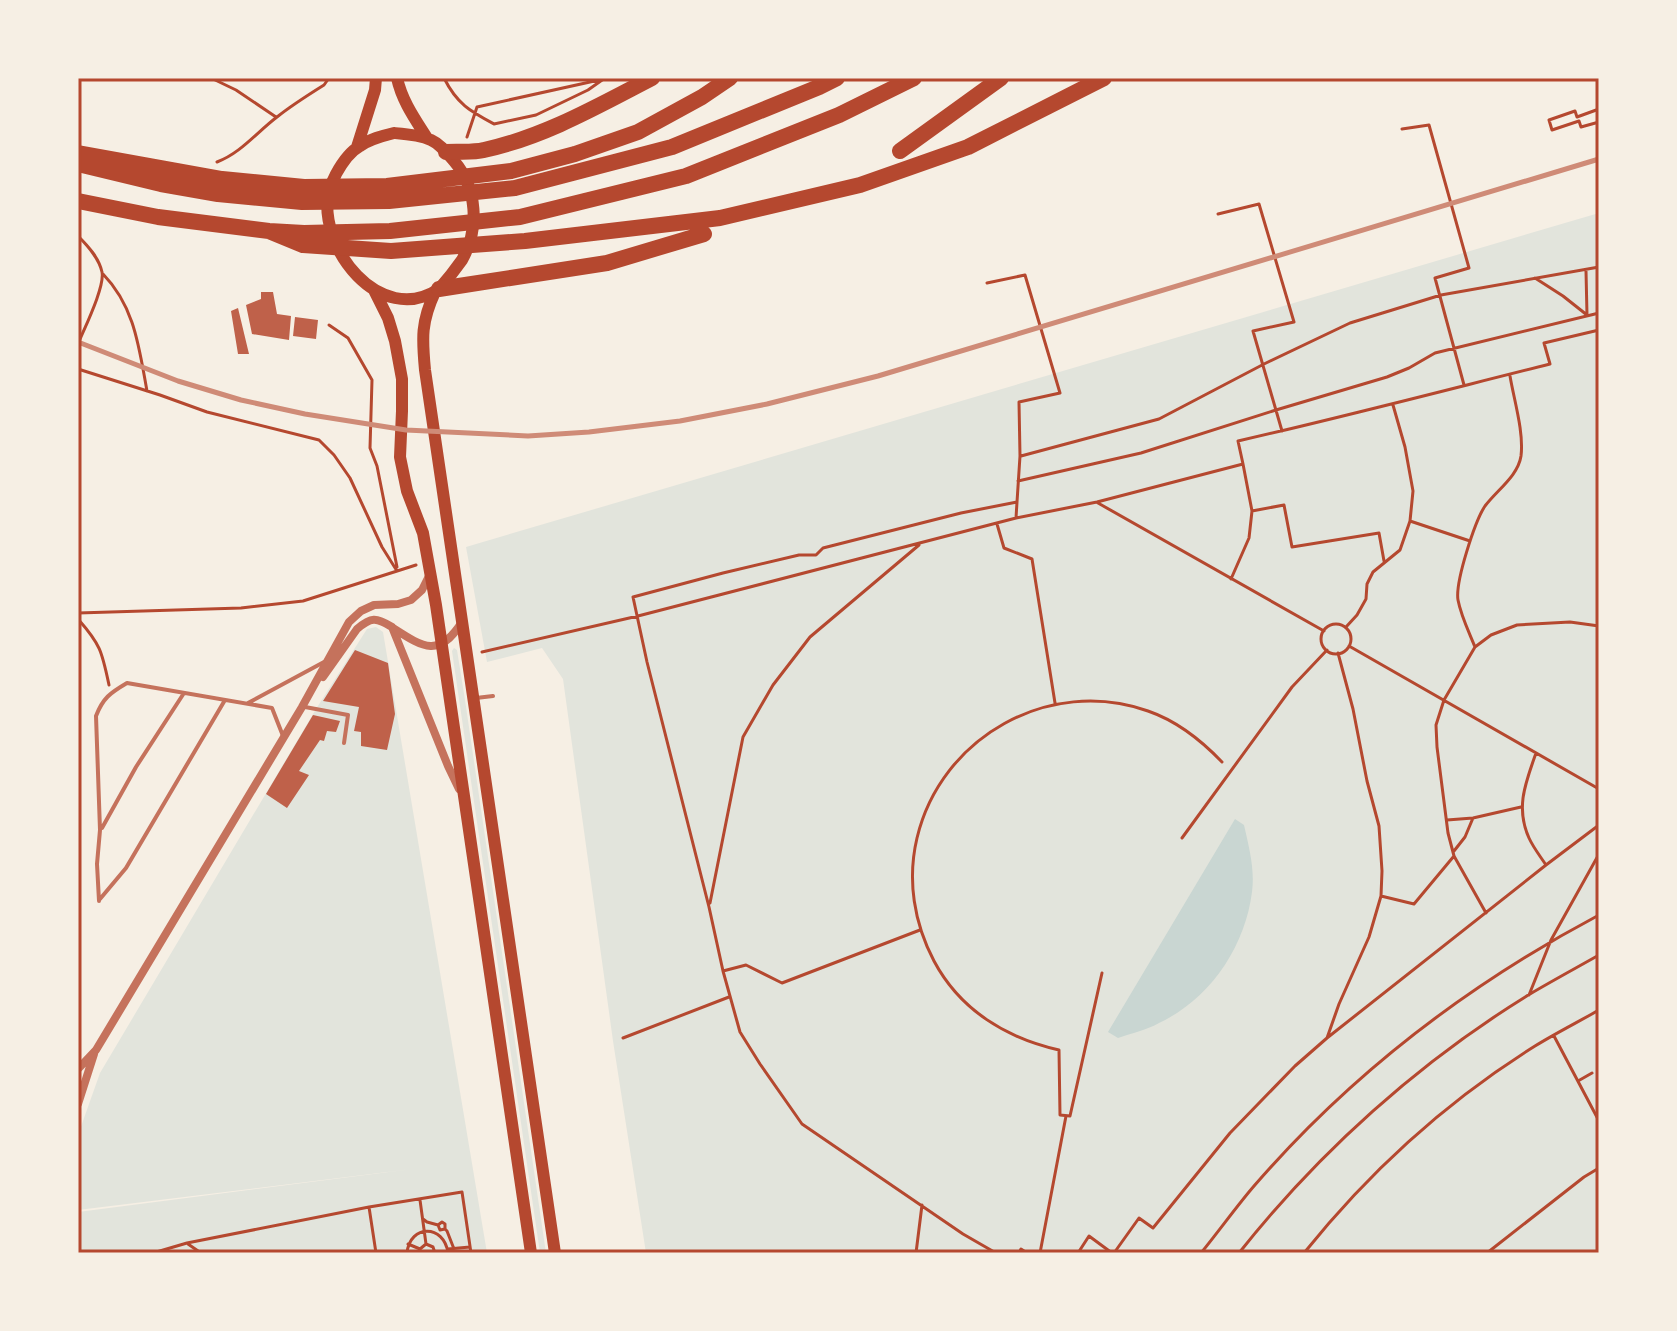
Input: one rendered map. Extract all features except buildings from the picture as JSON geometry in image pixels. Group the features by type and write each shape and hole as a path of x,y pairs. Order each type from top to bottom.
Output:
{"highway":[{"path":"446,152 480,151 541,133 652,78"},
{"path":"78,153 222,179 304,187 513,180 638,132 730,78"},
{"path":"78,164 218,194 302,202 389,201 513,180 672,147 837,78"},
{"path":"78,201 158,217 269,231 390,231 520,217 686,176 839,115 914,78"},
{"path":"900,151 1001,78"},
{"path":"269,231 303,245 391,251 525,241 720,218 860,185 968,147 1104,78"},
{"path":"437,291 607,263 704,234"}],"main road":[{"path":"357,147 376,78"},
{"path":"397,78 412,116 427,138"},
{"path":"437,291 407,300 374,290 355,275 333,239 327,215 329,189 342,163 357,147 378,137 394,133 427,138 437,143 460,168 474,207 473,231 463,258 429,305 422,332 425,370 555,1253"},
{"path":"374,290 388,318 402,379 400,457 407,491 423,533 431,573 531,1253"}],"street":[{"path":"78,1104 96,1050 302,707 349,622 374,605 411,600 422,590 431,573"},
{"path":"310,693 357,629 372,619 382,621 412,640 431,647 442,645 453,637 462,622"},
{"path":"392,627 448,766 464,797"},
{"path":"78,1069 96,1050"}],"lane":[{"path":"248,703 326,661"},
{"path":"226,700 126,868 99,901 96,716 101,701 127,683 248,703 272,708 283,737"},
{"path":"100,830 184,693"},
{"path":"474,699 493,696"},
{"path":"302,707 348,715 344,743"}],"path":[{"path":"211,78 236,90 276,117"},
{"path":"212,164 225,159 276,117 324,85 329,78"},
{"path":"444,78 459,101 494,124 536,115 604,79"},
{"path":"467,137 477,107 604,79"},
{"path":"1599,109 1577,117 1575,111 1549,120 1552,130 1579,121 1581,127 1599,122"},
{"path":"1402,129 1429,125 1469,268 1435,278 1464,385"},
{"path":"1218,214 1259,204 1294,322 1253,331 1282,431"},
{"path":"78,236 116,288 136,331 147,391"},
{"path":"1020,456 1159,419 1350,323 1441,295 1599,267"},
{"path":"1586,269 1587,315"},
{"path":"78,344 95,305 103,274"},
{"path":"987,283 1025,275 1060,393 1019,402 1016,518"},
{"path":"1534,277 1587,315"},
{"path":"1018,481 1141,453 1387,377 1435,353 1599,313"},
{"path":"329,325 348,338 372,380 370,448 377,466 397,571"},
{"path":"1231,579 1249,538 1252,511 1238,441 1550,364 1544,343 1599,330"},
{"path":"78,369 207,412 319,440 350,478 382,547 397,571"},
{"path":"1475,647 1458,599 1457,586 1470,541 1484,508 1516,469 1521,457 1510,374"},
{"path":"1346,627 1366,599 1367,584 1373,572 1400,550 1410,521 1413,491 1393,405"},
{"path":"481,653 1243,464"},
{"path":"996,1253 802,1124 740,1032 633,597 799,555 816,555 823,548 1017,502"},
{"path":"1097,502 1324,631"},
{"path":"1252,511 1284,505 1292,547 1379,533 1384,562"},
{"path":"1410,521 1470,541"},
{"path":"997,524 1004,548 1032,559 1055,704"},
{"path":"709,907 743,737 773,685 810,637 922,543"},
{"path":"78,613 241,608 303,601 419,565"},
{"path":"78,619 102,651 111,693"},
{"path":"1486,913 1454,854 1447,820 1436,725 1444,700 1475,647 1491,635 1517,625 1570,622 1599,626"},
{"path":"1329,625 1346,627 1351,636 1345,651 1327,650 1322,640 1324,631 1329,625"},
{"path":"1349,646 1599,789"},
{"path":"1182,838 1292,687 1327,650"},
{"path":"1327,1038 1369,937 1381,896 1382,871 1379,826 1338,653"},
{"path":"1102,973 1070,1116 1060,1115 1059,1050 1018,1038 981,1016 944,977 928,950 913,888 913,867 920,825 937,787 963,753 988,733 1015,717 1055,704 1112,702 1149,711 1183,728 1222,762"},
{"path":"1536,753 1521,807 1528,837 1546,865"},
{"path":"1447,820 1473,818 1521,807"},
{"path":"1381,896 1414,904 1454,854 1473,818"},
{"path":"1078,1253 1089,1236 1113,1253 1139,1218 1153,1228 1230,1133 1295,1066 1599,825"},
{"path":"1529,995 1551,940 1599,854"},
{"path":"1201,1253 1254,1186 1320,1115 1392,1050 1470,992 1551,940 1599,915"},
{"path":"723,971 746,965 782,983 921,930"},
{"path":"1239,1253 1261,1224 1321,1159 1386,1099 1456,1045 1529,995 1599,955"},
{"path":"623,1038 729,997"},
{"path":"1304,1253 1330,1220 1393,1156 1461,1098 1535,1046 1599,1010"},
{"path":"1553,1035 1599,1121"},
{"path":"1578,1081 1592,1073"},
{"path":"1592,1109 1599,1105"},
{"path":"1040,1253 1066,1116"},
{"path":"1487,1253 1599,1168"},
{"path":"153,1253 187,1243 369,1207 462,1192 471,1253"},
{"path":"420,1199 426,1244"},
{"path":"916,1253 922,1205"},
{"path":"369,1207 376,1253"},
{"path":"422,1218 451,1238 454,1249"},
{"path":"440,1229 448,1251 470,1247"},
{"path":"407,1253 412,1238 440,1229"},
{"path":"433,1247 443,1239"},
{"path":"187,1243 201,1253"},
{"path":"408,1244 420,1251 426,1244"},
{"path":"426,1244 433,1247 435,1253"},
{"path":"1019,1253 1021,1249 1027,1253"}],"shaded area":[{"path":"1599,213 1599,1253 646,1253 563,679 542,648 487,662 466,547"},
{"path":"376,627 383,632 487,1253 78,1253 78,1212 412,1169 78,1210 78,1135 100,1073 316,709 367,629"},
{"path":"454,648 457,650 465,700 546,1253 540,1253 452,651"},
{"path":"1235,819 1244,825 1253,883 1248,912 1233,951 1209,986 1177,1013 1118,1038 1108,1032"}],"railway":[{"path":"78,342 178,381 241,400 305,414 406,430 528,436 589,432 680,421 767,404 878,376 1599,159"}]}
